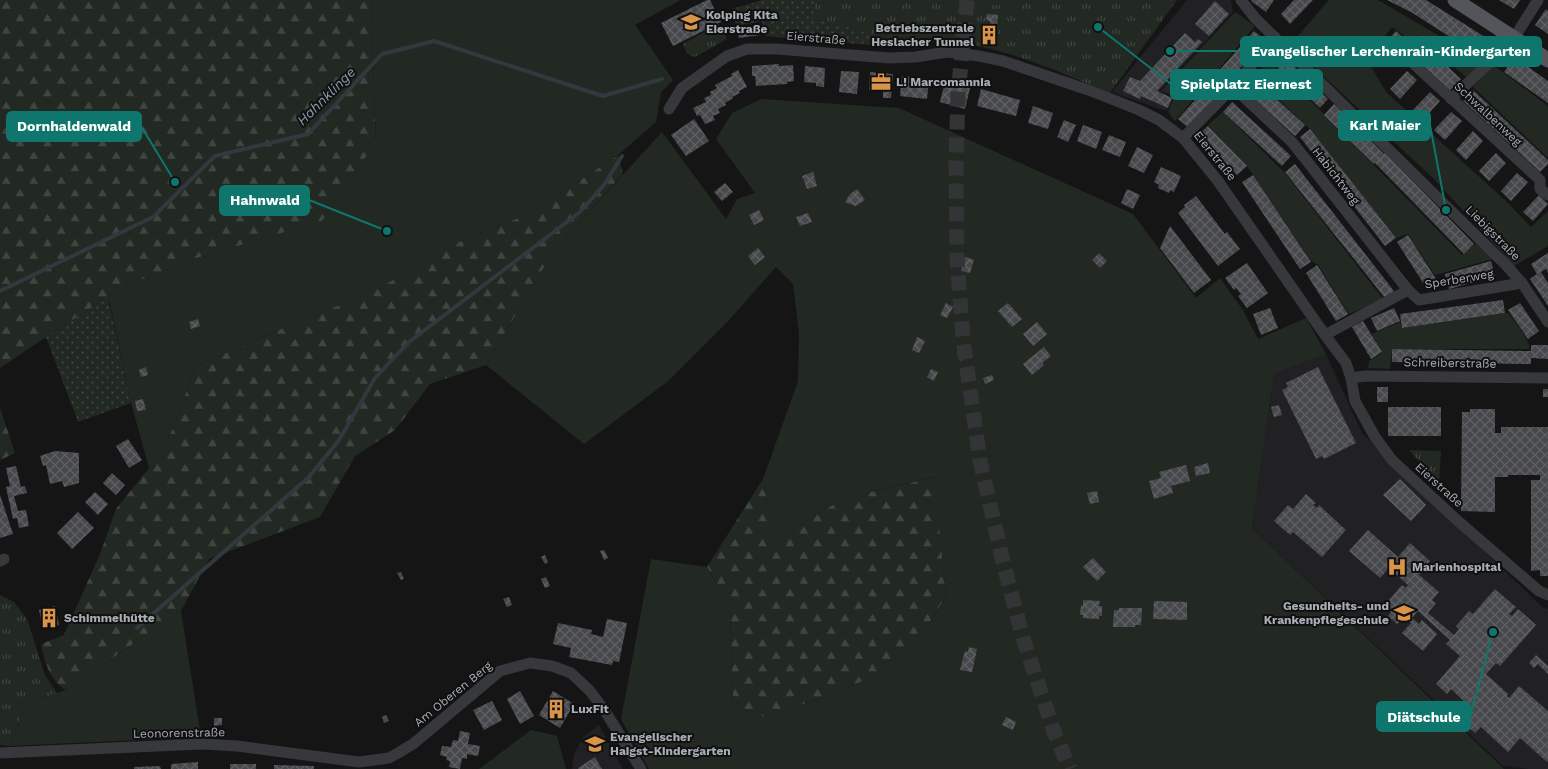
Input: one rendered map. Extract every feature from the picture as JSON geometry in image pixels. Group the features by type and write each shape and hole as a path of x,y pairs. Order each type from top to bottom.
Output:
{"main road":[{"path":"1455,0 1548,60"}],"street":[{"name":"Liebigstraße","path":"1241,0 1255,18 1507,266 1522,283 1548,322"},
{"path":"1452,99 1514,38 1538,0"},
{"path":"1183,138 1232,87 1275,37"},
{"name":"Eierstraße","path":"669,109 682,88 727,56 747,50 777,49 889,58 916,57 947,52 979,56 1003,61 1091,91 1152,117 1183,138 1218,181 1325,336 1346,363 1355,401 1392,460 1458,521 1533,586 1539,591 1548,594"},
{"name":"Schwalbenweg","path":"1404,55 1540,180 1540,189 1548,195"},
{"name":"Habichtweg","path":"1232,87 1292,142 1408,290"},
{"name":"Sperberweg","path":"1325,336 1408,290 1419,300 1522,283"},
{"name":"Schreiberstraße","path":"1351,378 1366,376 1548,378"},
{"name":"Am Oberen Berg","path":"413,744 500,671 530,663 552,666 571,674 590,690 641,769"},
{"name":"Leonorenstraße","path":"0,753 202,744 237,746 359,762 389,758 413,744"}],"shaded area":[{"path":"1187,0 1231,0 1233,12 1159,91 1173,98 1166,111 1112,92"},
{"name":"Marienhospital","path":"1326,354 1362,433 1541,606 1548,609 1548,769 1503,766 1252,528 1274,374"},
{"name":"Evangelischer Haigst-Kindergarten","path":"599,725 623,769 572,769 574,755 582,738"}],"green space":[{"path":"0,0 371,0 376,142 322,222 190,260 108,294 108,297 0,368"},
{"path":"371,0 681,0 635,25 673,80 661,92 656,122 618,155 530,213 461,241 372,292 195,366 174,427 149,468 131,403 108,294 190,260 322,221 376,142"},
{"path":"762,0 815,0 814,19 885,35 892,47 765,36 762,21 736,26 732,9"},
{"path":"815,0 1177,0 1110,93 1028,60 984,47 942,42 892,47 884,35 813,19"},
{"path":"938,0 1004,0 1004,5 939,5"},
{"path":"1329,0 1378,0 1484,62 1467,78 1418,35 1410,40 1392,27 1367,60 1386,92 1508,203 1531,227 1548,211 1548,246 1514,266 1434,179 1290,45"},
{"path":"1235,12 1255,26 1175,121 1168,112 1174,96 1161,91"},
{"path":"719,24 727,39 695,57 687,54 683,44"},
{"path":"1269,61 1319,109 1462,255 1478,242 1493,259 1435,275 1408,234 1396,238 1310,129 1254,77"},
{"path":"1493,65 1548,106 1548,158 1473,87"},
{"path":"761,99 899,108 1133,214 1196,298 1220,278 1243,310 1258,339 1306,318 1326,354 1274,374 1252,528 1504,769 649,769 621,719 651,559 707,567 730,609 733,706 764,717 817,700 873,677 924,632 946,596 934,477 844,498 774,541 763,479 798,381 799,334 793,284 776,267 731,318 667,382 584,444 486,365 555,249 662,132 726,219 737,199 755,193 716,139 732,113"},
{"path":"1223,112 1284,172 1383,299 1349,314 1318,265 1311,261 1247,166 1208,125"},
{"path":"618,155 623,174 555,249 486,365 430,384 395,430 355,456 320,517 209,559 181,611 66,690 60,686 46,664 41,644 64,635 100,554 116,509 149,468 174,427 195,366 276,331 461,241 530,213"},
{"path":"108,297 131,403 78,422 46,337"},
{"path":"1508,313 1527,340 1529,349 1392,349 1390,369 1368,368 1369,361 1382,353 1372,334 1400,322 1402,328"},
{"path":"0,408 15,453 0,460"},
{"path":"1409,450 1441,451 1439,483"},
{"path":"935,477 946,596 924,632 873,677 817,700 764,717 733,706 730,609 707,567 763,479 775,540 844,498"},
{"path":"0,595 14,602 27,619 45,675 57,693 27,703 9,746 0,745"},
{"path":"181,611 201,737 9,746 27,703 66,690"},
{"path":"531,730 557,736 566,769 479,769"}],"building":[{"name":"Kolping Kita Eierstraße","path":"710,0 721,22 673,46 661,23"},
{"path":"1252,0 1274,0 1266,12"},
{"path":"1294,0 1313,0 1290,24 1281,14"},
{"path":"1387,0 1426,0 1493,42 1483,58 1411,12"},
{"path":"1499,0 1520,0 1514,9"},
{"path":"1215,1 1229,14 1209,36 1195,24"},
{"path":"1546,9 1548,11 1548,34 1535,25"},
{"path":"987,14 998,15 997,28 990,28 990,21 986,20"},
{"path":"759,26 760,35 739,38 737,29"},
{"path":"1254,31 1265,40 1189,128 1178,119"},
{"path":"1396,31 1406,40 1382,66 1373,58"},
{"name":"Betriebszentrale Heslacher Tunnel","path":"981,32 996,33 996,40 981,39"},
{"path":"1185,33 1195,42 1198,39 1202,42 1157,91 1172,98 1168,108 1141,96 1140,99 1123,91 1130,77 1140,81"},
{"path":"1418,39 1461,79 1450,90 1407,51"},
{"path":"1278,51 1328,99 1320,108 1270,60"},
{"path":"1514,57 1548,81 1548,103 1504,72"},
{"path":"779,64 779,66 793,65 794,81 787,82 787,84 756,86 755,76 752,76 752,66"},
{"path":"805,66 825,68 824,87 816,86 816,83 804,82"},
{"path":"738,70 747,87 725,103 726,105 718,109 720,113 713,116 715,120 705,124 700,115 697,116 693,108 706,102 704,98 711,95 710,92 717,88 715,85 732,76 731,74"},
{"path":"841,71 859,72 857,94 839,92"},
{"path":"1407,71 1417,80 1400,99 1390,89"},
{"path":"870,72 893,74 891,98 883,98 883,91 869,90"},
{"path":"902,76 929,79 927,99 900,96"},
{"path":"1253,78 1305,125 1295,136 1243,89"},
{"path":"945,82 970,88 965,109 940,102"},
{"path":"981,89 1020,100 1016,116 977,106"},
{"path":"1473,90 1548,160 1548,164 1540,172 1463,101"},
{"path":"1430,92 1440,101 1423,120 1413,110"},
{"path":"1232,102 1291,156 1282,166 1223,112"},
{"path":"1334,104 1474,244 1464,254 1375,163 1324,115"},
{"path":"1033,106 1053,113 1048,129 1028,123"},
{"path":"1451,112 1462,121 1445,140 1434,130"},
{"path":"694,119 709,141 686,156 671,135"},
{"path":"1064,120 1076,125 1068,142 1057,137"},
{"path":"1083,125 1102,132 1096,149 1077,141"},
{"path":"1208,126 1247,166 1237,175 1198,135"},
{"path":"1310,129 1396,238 1385,246 1300,137"},
{"path":"1473,131 1483,141 1466,160 1456,150"},
{"path":"1109,135 1126,142 1120,157 1102,150"},
{"path":"1137,147 1153,155 1144,173 1128,166"},
{"path":"1496,153 1506,163 1489,181 1479,171"},
{"path":"1295,164 1394,291 1385,298 1285,172"},
{"path":"1161,167 1181,176 1174,192 1170,190 1169,193 1158,188 1159,185 1154,182"},
{"path":"813,172 817,186 807,189 802,176"},
{"path":"1517,173 1528,182 1511,201 1501,191"},
{"path":"1253,175 1311,262 1300,269 1242,182"},
{"path":"725,183 733,192 722,201 714,192"},
{"path":"857,189 865,200 856,206 845,202 850,194"},
{"path":"1127,189 1140,195 1133,209 1121,203"},
{"path":"1539,195 1548,204 1533,221 1523,212"},
{"path":"1196,196 1225,234 1227,232 1240,249 1218,266 1178,213 1185,207 1184,205"},
{"path":"759,210 764,220 754,225 749,215"},
{"path":"808,213 812,222 800,226 796,217"},
{"path":"1170,226 1211,280 1194,293 1160,248"},
{"path":"1408,235 1438,282 1427,289 1397,242"},
{"path":"758,248 765,257 755,265 748,256"},
{"path":"1099,253 1107,261 1100,268 1092,260"},
{"path":"1548,253 1548,273 1546,269 1541,272 1548,283 1548,306 1530,279 1537,274 1531,264"},
{"path":"965,257 974,260 970,273 961,271"},
{"path":"1491,261 1495,276 1449,289 1445,274"},
{"path":"1247,263 1268,293 1247,308 1238,296 1241,294 1236,288 1234,290 1225,278"},
{"path":"1317,265 1348,314 1336,321 1306,273"},
{"path":"1503,300 1505,313 1402,328 1400,314"},
{"path":"946,303 953,307 947,318 940,315"},
{"path":"1008,303 1022,319 1012,327 998,311"},
{"path":"1520,303 1539,331 1528,339 1508,310"},
{"path":"1270,308 1278,328 1261,335 1253,314"},
{"path":"1394,308 1400,321 1377,331 1371,318"},
{"path":"198,319 200,326 191,329 189,322"},
{"path":"1363,321 1382,352 1371,359 1352,327"},
{"path":"1037,322 1047,334 1033,346 1023,334"},
{"path":"917,337 925,341 919,353 912,350"},
{"path":"1531,345 1548,345 1548,359 1531,358 1531,364 1392,362 1392,349 1531,351"},
{"path":"1044,347 1051,356 1032,375 1023,364"},
{"path":"965,349 969,355 961,361 957,354"},
{"path":"146,367 148,375 141,377 139,370"},
{"path":"1318,367 1356,443 1324,459 1322,456 1316,459 1282,390 1288,387 1286,383"},
{"path":"931,369 938,372 934,381 927,377"},
{"path":"992,375 994,380 985,384 983,378"},
{"path":"1377,387 1388,387 1388,402 1377,402"},
{"path":"1543,389 1548,389 1548,397 1543,397"},
{"path":"143,399 146,410 137,411 135,401"},
{"path":"1279,405 1282,415 1274,417 1271,407"},
{"path":"1388,407 1441,407 1441,436 1388,436"},
{"path":"1470,409 1495,409 1495,433 1501,433 1501,427 1548,427 1548,576 1540,576 1540,570 1531,571 1531,480 1540,480 1540,475 1495,477 1495,512 1461,511 1462,412 1470,412"},
{"path":"128,439 142,460 129,468 116,446"},
{"path":"55,451 79,453 79,483 64,487 62,481 50,484 46,465 43,466 40,456"},
{"path":"1208,463 1210,473 1196,476 1194,467"},
{"path":"1186,465 1190,481 1171,486 1173,493 1154,499 1149,481 1161,478 1159,472"},
{"path":"16,466 21,487 25,486 27,493 14,496 18,511 26,510 29,526 19,528 17,518 13,519 6,487 10,486 6,468"},
{"path":"112,473 125,485 116,495 103,483"},
{"path":"1400,479 1426,505 1411,521 1383,495"},
{"path":"1097,491 1099,502 1090,504 1087,493"},
{"path":"95,492 108,504 98,515 85,502"},
{"path":"1306,494 1316,503 1313,505 1317,508 1319,505 1346,530 1322,557 1293,532 1290,535 1274,521 1288,505 1293,509"},
{"path":"0,495 13,534 0,538"},
{"path":"78,512 94,528 72,549 57,533"},
{"path":"1368,530 1398,557 1410,543 1430,561 1419,575 1439,592 1432,600 1436,603 1428,613 1454,635 1459,629 1456,626 1469,611 1473,614 1495,589 1516,607 1509,614 1512,616 1518,609 1536,625 1500,666 1496,663 1486,674 1508,694 1509,698 1519,686 1548,711 1547,762 1520,738 1508,752 1481,727 1475,733 1455,715 1464,705 1471,708 1451,689 1447,694 1436,684 1460,656 1446,644 1450,640 1418,611 1412,618 1419,624 1422,620 1437,634 1423,651 1402,633 1411,623 1405,617 1397,624 1388,616 1391,612 1384,606 1402,585 1406,588 1408,585 1389,568 1380,578 1349,551"},
{"path":"604,550 608,558 604,560 600,551"},
{"path":"545,555 548,562 545,564 541,557"},
{"path":"1093,558 1106,572 1097,581 1083,567"},
{"path":"401,572 404,579 401,580 397,573"},
{"path":"546,577 550,586 545,588 541,579"},
{"path":"509,597 512,605 507,607 503,599"},
{"path":"1083,600 1100,601 1099,606 1102,606 1102,616 1099,616 1099,619 1083,618 1083,615 1080,615"},
{"path":"1154,601 1187,602 1187,620 1153,619"},
{"name":"Schimmelhütte","path":"55,606 59,625 43,629 39,610"},
{"path":"1119,608 1142,608 1141,625 1135,625 1135,627 1113,627 1114,610 1119,610"},
{"path":"607,619 627,623 619,662 613,661 612,665 569,657 571,648 553,644 558,623 592,630 591,634 603,637"},
{"path":"969,647 977,649 972,672 960,670 965,651 968,652"},
{"path":"1536,655 1548,666 1548,674 1538,664 1534,668 1529,663"},
{"path":"520,691 534,716 520,724 507,699"},
{"name":"LuxFit","path":"553,691 574,704 560,728 539,715"},
{"path":"492,701 502,720 484,730 473,710"},
{"path":"386,715 389,721 384,723 382,717"},
{"path":"1006,717 1016,722 1013,730 1002,725"},
{"path":"214,718 222,718 222,725 214,726"},
{"path":"460,731 470,733 468,744 480,746 478,756 467,754 467,759 462,758 460,769 449,767 450,761 446,760 447,757 440,755 442,746 451,747 453,740 458,741"},
{"path":"595,757 602,769 578,768"},
{"path":"198,762 198,769 171,769 171,764"},
{"path":"230,764 256,764 256,769 230,769"},
{"path":"274,765 314,766 314,769 274,769"},
{"path":"160,766 161,769 134,769 134,767"}],"waterway":[{"name":"Hahnklinge","path":"0,291 153,217 215,156 308,134 382,54 434,41 603,96 662,79"},
{"path":"137,628 309,477 339,440 375,378 409,342 580,212 604,185 622,156"}],"tunnel":[{"path":"967,0 958,95 956,164 957,258 963,339 980,461 1004,566 1024,641 1053,729 1070,769"}],"place":[{"name":"Kolping Kita Eierstraße","path":"691,22"},
{"name":"Spielplatz Eiernest","path":"1098,27"},
{"name":"Betriebszentrale Heslacher Tunnel","path":"989,35"},
{"name":"Evangelischer Lerchenrain-Kindergarten","path":"1170,51"},
{"name":"L! Marcomannia","path":"881,82"},
{"name":"Dornhaldenwald","path":"175,182"},
{"name":"Karl Maier","path":"1446,210"},
{"name":"Hahnwald","path":"387,231"},
{"name":"Marienhospital","path":"1397,567"},
{"name":"Gesundheits- und Krankenpflegeschule","path":"1404,613"},
{"name":"Schimmelhütte","path":"49,618"},
{"name":"Diätschule","path":"1493,632"},
{"name":"LuxFit","path":"556,709"},
{"name":"Evangelischer Haigst-Kindergarten","path":"595,744"}]}
